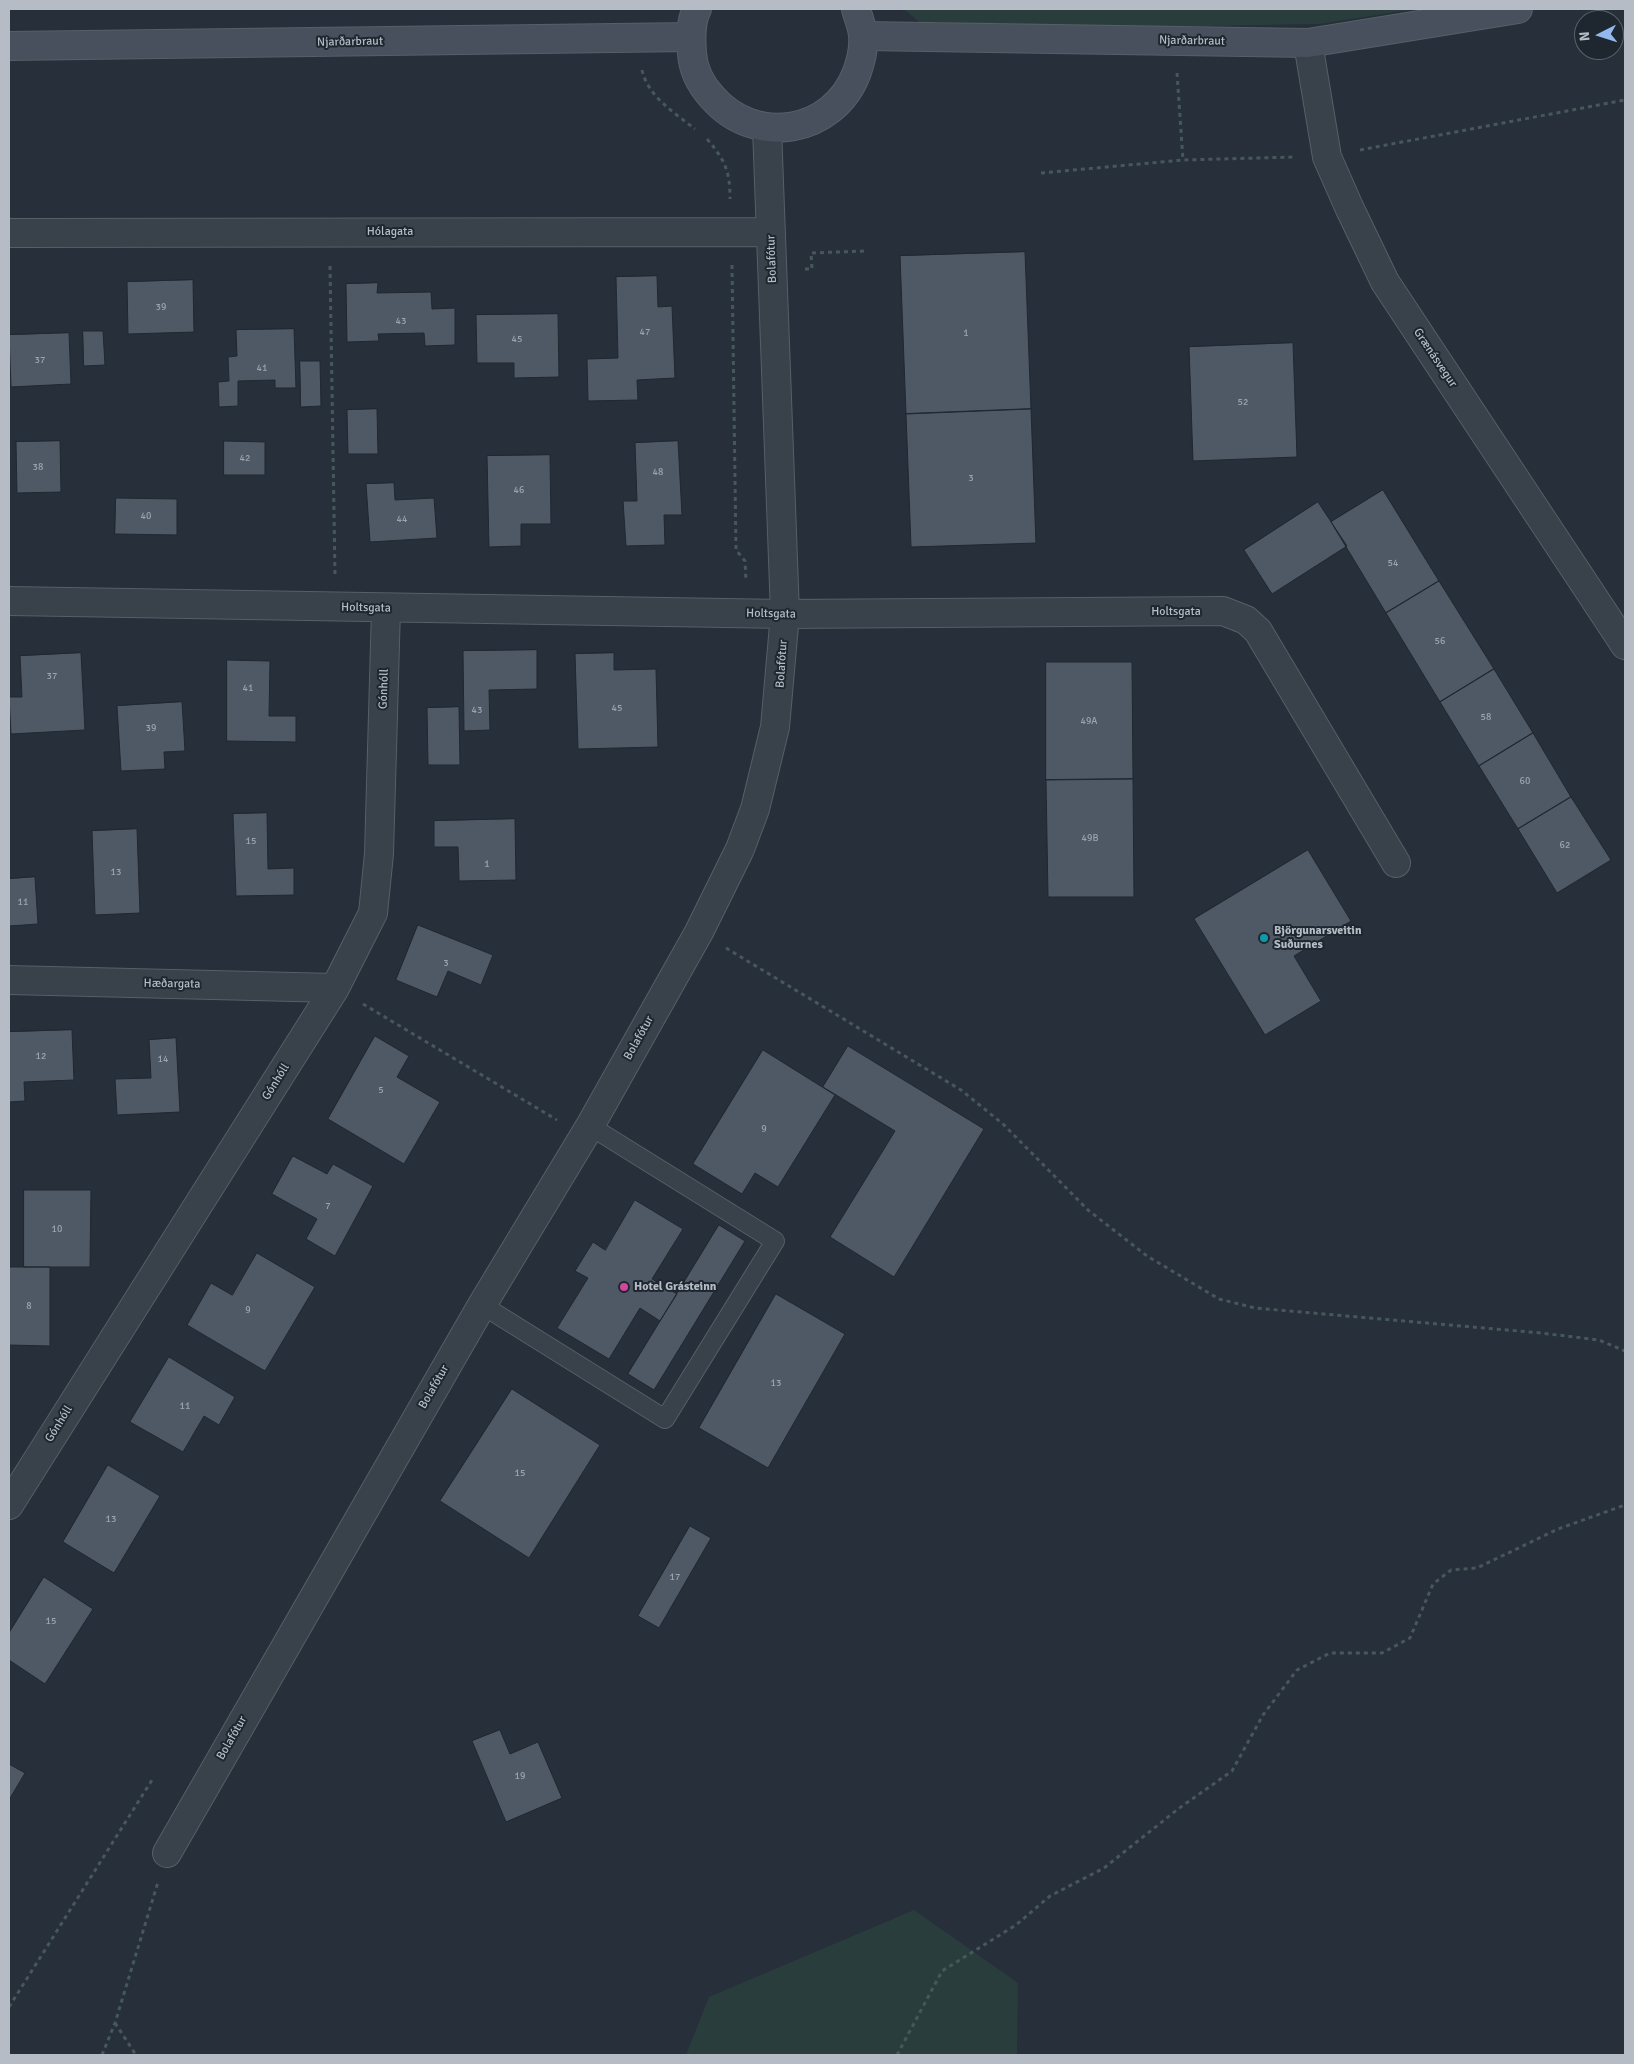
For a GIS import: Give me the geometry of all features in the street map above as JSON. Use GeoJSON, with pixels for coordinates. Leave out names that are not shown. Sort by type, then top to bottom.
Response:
{"type":"FeatureCollection","features":[{"type":"Feature","properties":{"kind":"main road"},"geometry":{"type":"LineString","coordinates":[[697,9],[690,37],[693,63],[703,87],[720,107],[742,121],[767,128],[792,127],[816,119],[836,104],[852,84],[861,60],[863,36],[856,9]]}},
{"type":"Feature","properties":{"kind":"main road","name":"Njarðarbraut"},"geometry":{"type":"LineString","coordinates":[[863,36],[1308,43],[1518,9]]}},
{"type":"Feature","properties":{"kind":"main road","name":"Njarðarbraut"},"geometry":{"type":"LineString","coordinates":[[9,46],[690,37]]}},
{"type":"Feature","properties":{"kind":"street","name":"Grænásvegur"},"geometry":{"type":"LineString","coordinates":[[1308,43],[1327,156],[1349,208],[1385,282],[1625,645]]}},
{"type":"Feature","properties":{"kind":"street","name":"Bolafótur"},"geometry":{"type":"LineString","coordinates":[[167,1852],[482,1305],[590,1126],[699,932],[740,849],[755,809],[767,767],[775,727],[785,614],[767,128]]}},
{"type":"Feature","properties":{"kind":"street","name":"Hólagata"},"geometry":{"type":"LineString","coordinates":[[9,232],[771,232]]}},
{"type":"Feature","properties":{"kind":"street","name":"Holtsgata"},"geometry":{"type":"LineString","coordinates":[[9,601],[748,614],[1223,611],[1246,620],[1258,632],[1396,863]]}},
{"type":"Feature","properties":{"kind":"street","name":"Gónhóll"},"geometry":{"type":"LineString","coordinates":[[9,1505],[335,988],[373,913],[379,854],[386,609]]}},
{"type":"Feature","properties":{"kind":"street","name":"Hæðargata"},"geometry":{"type":"LineString","coordinates":[[9,980],[335,988]]}},
{"type":"Feature","properties":{"kind":"lane"},"geometry":{"type":"LineString","coordinates":[[482,1305],[665,1419],[775,1241],[590,1126]]}},
{"type":"Feature","properties":{"kind":"path"},"geometry":{"type":"LineString","coordinates":[[640,38],[642,72],[646,85],[660,100],[700,133]]}},
{"type":"Feature","properties":{"kind":"path"},"geometry":{"type":"LineString","coordinates":[[1175,41],[1183,160]]}},
{"type":"Feature","properties":{"kind":"path"},"geometry":{"type":"LineString","coordinates":[[706,138],[728,169],[730,184],[736,550],[745,561],[748,614]]}},
{"type":"Feature","properties":{"kind":"path"},"geometry":{"type":"LineString","coordinates":[[330,232],[335,608]]}},
{"type":"Feature","properties":{"kind":"path"},"geometry":{"type":"LineString","coordinates":[[699,932],[961,1090],[1002,1124],[1096,1216],[1147,1256],[1219,1299],[1256,1308],[1541,1333],[1599,1340],[1625,1351]]}},
{"type":"Feature","properties":{"kind":"path"},"geometry":{"type":"LineString","coordinates":[[335,988],[558,1120]]}},
{"type":"Feature","properties":{"kind":"path"},"geometry":{"type":"LineString","coordinates":[[897,2055],[942,1971],[1016,1925],[1050,1896],[1104,1868],[1178,1809],[1232,1771],[1263,1715],[1297,1670],[1330,1653],[1382,1653],[1410,1638],[1433,1584],[1451,1570],[1477,1568],[1558,1529],[1625,1505]]}},
{"type":"Feature","properties":{"kind":"path"},"geometry":{"type":"LineString","coordinates":[[9,2007],[152,1780]]}},
{"type":"Feature","properties":{"kind":"path"},"geometry":{"type":"LineString","coordinates":[[102,2055],[115,2023],[167,1852]]}},
{"type":"Feature","properties":{"kind":"path"},"geometry":{"type":"LineString","coordinates":[[115,2023],[136,2055]]}},
{"type":"Feature","properties":{"kind":"shaded area"},"geometry":{"type":"Polygon","coordinates":[[[904,9],[1416,9],[1319,24],[1148,27],[919,22],[904,9]]]}},
{"type":"Feature","properties":{"kind":"shaded area"},"geometry":{"type":"Polygon","coordinates":[[[914,1910],[1018,1983],[1017,2055],[686,2055],[709,1997],[914,1910]]]}},
{"type":"Feature","properties":{"kind":"building"},"geometry":{"type":"Polygon","coordinates":[[[1025,252],[1031,409],[906,414],[900,256],[1025,252]]]}},
{"type":"Feature","properties":{"kind":"building"},"geometry":{"type":"Polygon","coordinates":[[[657,276],[658,307],[672,306],[675,378],[637,380],[638,400],[588,401],[587,359],[618,358],[616,277],[657,276]]]}},
{"type":"Feature","properties":{"kind":"building"},"geometry":{"type":"Polygon","coordinates":[[[193,280],[194,332],[128,334],[127,282],[193,280]]]}},
{"type":"Feature","properties":{"kind":"building"},"geometry":{"type":"Polygon","coordinates":[[[378,283],[377,293],[431,292],[432,309],[455,308],[455,345],[425,346],[424,333],[378,334],[379,341],[347,342],[346,284],[378,283]]]}},
{"type":"Feature","properties":{"kind":"building"},"geometry":{"type":"Polygon","coordinates":[[[558,314],[559,377],[514,378],[514,363],[477,363],[476,315],[558,314]]]}},
{"type":"Feature","properties":{"kind":"building"},"geometry":{"type":"Polygon","coordinates":[[[294,329],[296,388],[275,388],[275,380],[238,381],[238,406],[219,407],[218,382],[229,381],[228,357],[237,356],[236,330],[294,329]]]}},
{"type":"Feature","properties":{"kind":"building"},"geometry":{"type":"Polygon","coordinates":[[[83,331],[103,331],[105,365],[84,366],[83,331]]]}},
{"type":"Feature","properties":{"kind":"building"},"geometry":{"type":"Polygon","coordinates":[[[69,333],[71,384],[11,387],[9,335],[69,333]]]}},
{"type":"Feature","properties":{"kind":"building"},"geometry":{"type":"Polygon","coordinates":[[[1293,343],[1297,457],[1193,461],[1189,347],[1293,343]]]}},
{"type":"Feature","properties":{"kind":"building"},"geometry":{"type":"Polygon","coordinates":[[[300,361],[320,361],[321,406],[301,407],[300,361]]]}},
{"type":"Feature","properties":{"kind":"building"},"geometry":{"type":"Polygon","coordinates":[[[377,409],[378,454],[348,454],[347,410],[377,409]]]}},
{"type":"Feature","properties":{"kind":"building"},"geometry":{"type":"Polygon","coordinates":[[[1031,409],[1036,543],[911,547],[906,414],[1031,409]]]}},
{"type":"Feature","properties":{"kind":"building"},"geometry":{"type":"Polygon","coordinates":[[[60,441],[61,492],[17,493],[16,442],[60,441]]]}},
{"type":"Feature","properties":{"kind":"building"},"geometry":{"type":"Polygon","coordinates":[[[224,441],[265,442],[265,475],[224,475],[224,441]]]}},
{"type":"Feature","properties":{"kind":"building"},"geometry":{"type":"Polygon","coordinates":[[[678,441],[682,515],[664,515],[665,545],[626,546],[623,501],[637,501],[635,443],[678,441]]]}},
{"type":"Feature","properties":{"kind":"building"},"geometry":{"type":"Polygon","coordinates":[[[550,455],[551,524],[521,524],[521,546],[489,547],[487,456],[550,455]]]}},
{"type":"Feature","properties":{"kind":"building"},"geometry":{"type":"Polygon","coordinates":[[[394,483],[395,500],[434,498],[437,538],[370,542],[366,484],[394,483]]]}},
{"type":"Feature","properties":{"kind":"building"},"geometry":{"type":"Polygon","coordinates":[[[1383,490],[1439,581],[1386,613],[1331,522],[1383,490]]]}},
{"type":"Feature","properties":{"kind":"building"},"geometry":{"type":"Polygon","coordinates":[[[116,498],[177,499],[177,535],[115,534],[116,498]]]}},
{"type":"Feature","properties":{"kind":"building"},"geometry":{"type":"Polygon","coordinates":[[[1318,502],[1347,546],[1272,594],[1244,550],[1318,502]]]}},
{"type":"Feature","properties":{"kind":"building"},"geometry":{"type":"Polygon","coordinates":[[[1439,581],[1494,669],[1440,702],[1386,613],[1439,581]]]}},
{"type":"Feature","properties":{"kind":"building"},"geometry":{"type":"Polygon","coordinates":[[[537,650],[537,689],[489,690],[490,730],[464,731],[463,651],[537,650]]]}},
{"type":"Feature","properties":{"kind":"building"},"geometry":{"type":"Polygon","coordinates":[[[81,653],[85,730],[11,734],[9,697],[22,697],[20,656],[81,653]]]}},
{"type":"Feature","properties":{"kind":"building"},"geometry":{"type":"Polygon","coordinates":[[[614,653],[614,670],[656,669],[658,747],[578,749],[575,654],[614,653]]]}},
{"type":"Feature","properties":{"kind":"building"},"geometry":{"type":"Polygon","coordinates":[[[227,660],[270,661],[269,716],[296,716],[296,742],[227,741],[227,660]]]}},
{"type":"Feature","properties":{"kind":"building"},"geometry":{"type":"Polygon","coordinates":[[[1046,662],[1132,662],[1133,779],[1046,780],[1046,662]]]}},
{"type":"Feature","properties":{"kind":"building"},"geometry":{"type":"Polygon","coordinates":[[[1494,669],[1533,733],[1479,766],[1440,702],[1494,669]]]}},
{"type":"Feature","properties":{"kind":"building"},"geometry":{"type":"Polygon","coordinates":[[[182,702],[185,751],[164,752],[165,769],[121,771],[117,706],[182,702]]]}},
{"type":"Feature","properties":{"kind":"building"},"geometry":{"type":"Polygon","coordinates":[[[459,707],[460,765],[428,765],[427,708],[459,707]]]}},
{"type":"Feature","properties":{"kind":"building"},"geometry":{"type":"Polygon","coordinates":[[[1533,733],[1571,797],[1518,829],[1479,766],[1533,733]]]}},
{"type":"Feature","properties":{"kind":"building"},"geometry":{"type":"Polygon","coordinates":[[[1133,779],[1134,897],[1048,897],[1046,780],[1133,779]]]}},
{"type":"Feature","properties":{"kind":"building"},"geometry":{"type":"Polygon","coordinates":[[[1571,797],[1611,860],[1557,893],[1518,829],[1571,797]]]}},
{"type":"Feature","properties":{"kind":"building"},"geometry":{"type":"Polygon","coordinates":[[[267,813],[268,869],[294,868],[294,895],[236,896],[233,814],[267,813]]]}},
{"type":"Feature","properties":{"kind":"building"},"geometry":{"type":"Polygon","coordinates":[[[515,819],[516,880],[459,881],[458,847],[434,847],[434,821],[515,819]]]}},
{"type":"Feature","properties":{"kind":"building"},"geometry":{"type":"Polygon","coordinates":[[[137,829],[140,913],[95,915],[92,831],[137,829]]]}},
{"type":"Feature","properties":{"kind":"building","name":"Björgunarsveitin Suðurnes"},"geometry":{"type":"Polygon","coordinates":[[[1308,850],[1351,921],[1294,956],[1321,1001],[1265,1035],[1194,919],[1308,850]]]}},
{"type":"Feature","properties":{"kind":"building"},"geometry":{"type":"Polygon","coordinates":[[[35,877],[38,924],[9,926],[9,879],[35,877]]]}},
{"type":"Feature","properties":{"kind":"building"},"geometry":{"type":"Polygon","coordinates":[[[418,925],[493,955],[481,985],[448,971],[437,997],[396,980],[418,925]]]}},
{"type":"Feature","properties":{"kind":"building"},"geometry":{"type":"Polygon","coordinates":[[[72,1030],[74,1080],[24,1082],[25,1101],[9,1102],[9,1032],[72,1030]]]}},
{"type":"Feature","properties":{"kind":"building"},"geometry":{"type":"Polygon","coordinates":[[[375,1036],[409,1056],[397,1077],[440,1102],[404,1164],[328,1119],[375,1036]]]}},
{"type":"Feature","properties":{"kind":"building"},"geometry":{"type":"Polygon","coordinates":[[[176,1038],[180,1112],[117,1115],[115,1079],[151,1078],[149,1040],[176,1038]]]}},
{"type":"Feature","properties":{"kind":"building"},"geometry":{"type":"Polygon","coordinates":[[[848,1046],[984,1129],[894,1277],[830,1237],[895,1131],[823,1087],[848,1046]]]}},
{"type":"Feature","properties":{"kind":"building"},"geometry":{"type":"Polygon","coordinates":[[[763,1050],[835,1095],[778,1187],[755,1173],[742,1194],[693,1164],[763,1050]]]}},
{"type":"Feature","properties":{"kind":"building"},"geometry":{"type":"Polygon","coordinates":[[[293,1156],[327,1174],[333,1164],[373,1186],[335,1256],[306,1239],[317,1219],[272,1194],[293,1156]]]}},
{"type":"Feature","properties":{"kind":"building"},"geometry":{"type":"Polygon","coordinates":[[[24,1190],[91,1190],[90,1267],[24,1267],[24,1190]]]}},
{"type":"Feature","properties":{"kind":"building","name":"Hotel Grásteinn"},"geometry":{"type":"Polygon","coordinates":[[[635,1200],[683,1229],[652,1279],[677,1294],[660,1321],[640,1308],[609,1359],[557,1328],[588,1278],[575,1271],[593,1242],[605,1250],[635,1200]]]}},
{"type":"Feature","properties":{"kind":"building"},"geometry":{"type":"Polygon","coordinates":[[[719,1225],[745,1241],[654,1390],[628,1374],[719,1225]]]}},
{"type":"Feature","properties":{"kind":"building"},"geometry":{"type":"Polygon","coordinates":[[[257,1253],[315,1287],[265,1371],[187,1325],[211,1283],[232,1295],[257,1253]]]}},
{"type":"Feature","properties":{"kind":"building"},"geometry":{"type":"Polygon","coordinates":[[[9,1267],[50,1267],[50,1346],[9,1345],[9,1267]]]}},
{"type":"Feature","properties":{"kind":"building"},"geometry":{"type":"Polygon","coordinates":[[[776,1294],[845,1334],[768,1468],[699,1428],[776,1294]]]}},
{"type":"Feature","properties":{"kind":"building"},"geometry":{"type":"Polygon","coordinates":[[[169,1357],[235,1397],[219,1425],[204,1416],[183,1452],[130,1422],[169,1357]]]}},
{"type":"Feature","properties":{"kind":"building"},"geometry":{"type":"Polygon","coordinates":[[[512,1389],[600,1445],[529,1558],[440,1501],[512,1389]]]}},
{"type":"Feature","properties":{"kind":"building"},"geometry":{"type":"Polygon","coordinates":[[[108,1465],[160,1496],[114,1573],[63,1542],[108,1465]]]}},
{"type":"Feature","properties":{"kind":"building"},"geometry":{"type":"Polygon","coordinates":[[[690,1526],[711,1538],[659,1628],[638,1616],[690,1526]]]}},
{"type":"Feature","properties":{"kind":"building"},"geometry":{"type":"Polygon","coordinates":[[[44,1577],[93,1609],[45,1684],[9,1660],[9,1633],[44,1577]]]}},
{"type":"Feature","properties":{"kind":"building"},"geometry":{"type":"Polygon","coordinates":[[[500,1730],[510,1754],[538,1742],[562,1798],[506,1822],[472,1741],[500,1730]]]}},
{"type":"Feature","properties":{"kind":"building"},"geometry":{"type":"Polygon","coordinates":[[[9,1764],[25,1773],[9,1800],[9,1764]]]}},
{"type":"Feature","properties":{"kind":"place","name":"Björgunarsveitin Suðurnes"},"geometry":{"type":"Point","coordinates":[1264,938]}},
{"type":"Feature","properties":{"kind":"place","name":"Hotel Grásteinn"},"geometry":{"type":"Point","coordinates":[624,1287]}}]}
